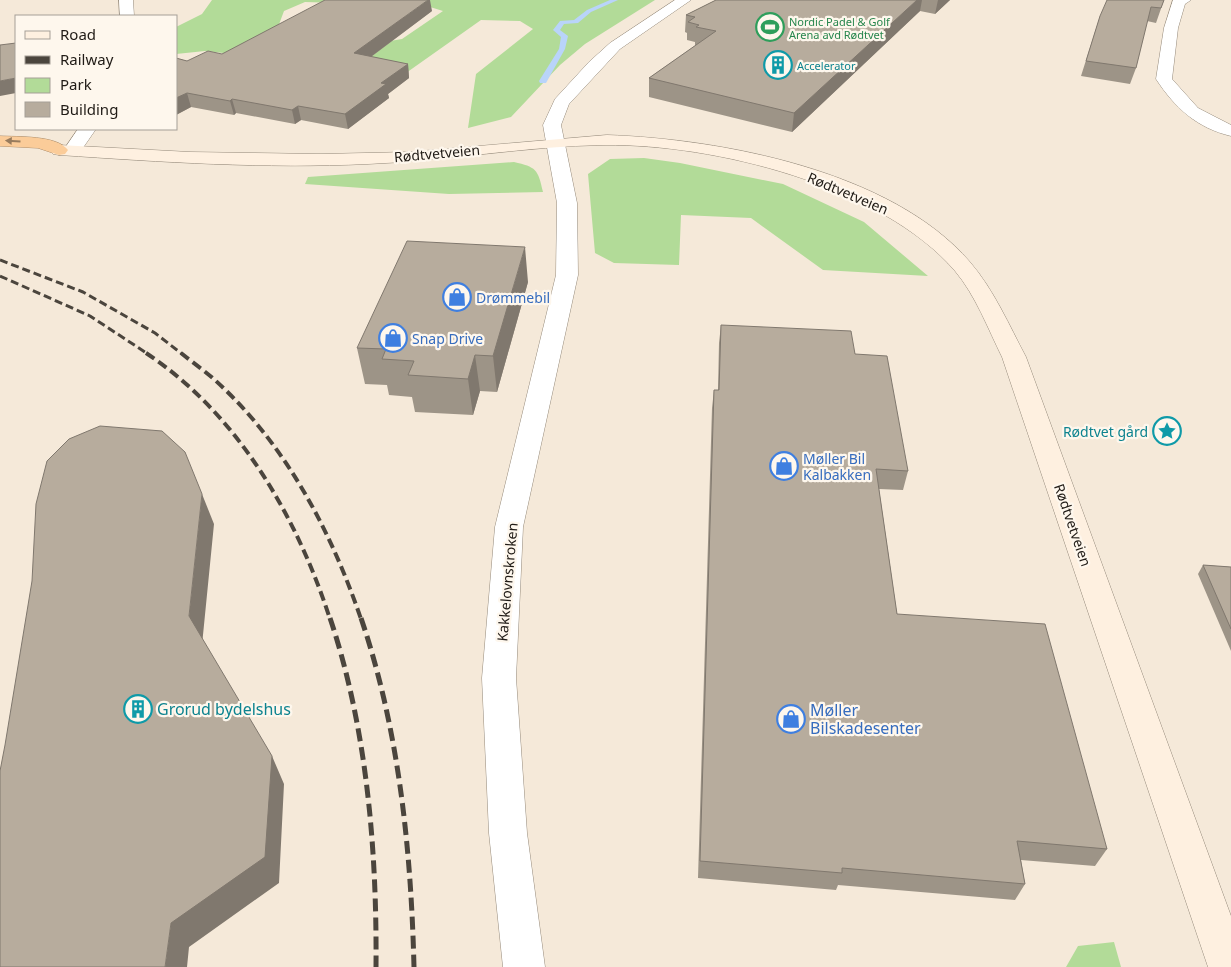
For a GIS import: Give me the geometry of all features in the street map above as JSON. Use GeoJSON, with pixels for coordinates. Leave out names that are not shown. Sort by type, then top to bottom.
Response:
{"type":"FeatureCollection","features":[{"type":"Feature","properties":{"kind":"highway"},"geometry":{"type":"LineString","coordinates":[[0,141],[40,143],[66,150]]}},
{"type":"Feature","properties":{"kind":"highway"},"geometry":{"type":"LineString","coordinates":[[0,159],[66,150]]}},
{"type":"Feature","properties":{"kind":"street"},"geometry":{"type":"LineString","coordinates":[[126,0],[127,15]]}},
{"type":"Feature","properties":{"kind":"street","name":"Kakkelovnskroken"},"geometry":{"type":"LineString","coordinates":[[524,967],[508,833],[499,678],[509,527],[567,275],[567,203],[552,125],[561,103],[594,65],[615,46],[684,0]]}},
{"type":"Feature","properties":{"kind":"street"},"geometry":{"type":"LineString","coordinates":[[1184,0],[1179,2],[1171,28],[1164,79],[1179,102],[1209,123],[1231,131]]}},
{"type":"Feature","properties":{"kind":"street"},"geometry":{"type":"LineString","coordinates":[[66,150],[86,130]]}},
{"type":"Feature","properties":{"kind":"street","name":"Rødtvetveien"},"geometry":{"type":"LineString","coordinates":[[66,150],[264,161],[409,157],[554,143],[608,140],[662,143],[705,149],[758,160],[815,177],[879,204],[939,244],[961,265],[978,288],[1014,357],[1229,967]]}},
{"type":"Feature","properties":{"kind":"green space"},"geometry":{"type":"Polygon","coordinates":[[[212,0],[373,0],[338,3],[305,2],[284,11],[278,27],[372,44],[402,39],[443,11],[414,2],[395,0],[655,0],[585,44],[560,65],[511,117],[468,128],[476,74],[533,29],[520,21],[481,20],[406,73],[205,51],[178,54],[178,26],[202,14],[212,0]]]}},
{"type":"Feature","properties":{"kind":"green space"},"geometry":{"type":"Polygon","coordinates":[[[644,158],[680,163],[783,184],[864,222],[928,276],[823,270],[751,218],[681,215],[679,265],[614,263],[595,253],[588,174],[610,159],[644,158]]]}},
{"type":"Feature","properties":{"kind":"green space"},"geometry":{"type":"Polygon","coordinates":[[[514,162],[535,170],[543,192],[449,194],[305,184],[308,177],[514,162]]]}},
{"type":"Feature","properties":{"kind":"green space"},"geometry":{"type":"Polygon","coordinates":[[[1114,942],[1121,967],[1066,967],[1078,946],[1114,942]]]}},
{"type":"Feature","properties":{"kind":"building"},"geometry":{"type":"Polygon","coordinates":[[[325,0],[428,0],[354,53],[408,64],[381,83],[386,84],[345,114],[298,106],[292,110],[187,93],[178,97],[178,59],[187,61],[208,51],[222,54],[325,0]]]}},
{"type":"Feature","properties":{"kind":"building","name":"Accelerator"},"geometry":{"type":"Polygon","coordinates":[[[716,0],[917,0],[794,113],[649,78],[716,31],[696,27],[699,25],[688,22],[695,17],[686,15],[716,0]]]}},
{"type":"Feature","properties":{"kind":"building"},"geometry":{"type":"Polygon","coordinates":[[[1107,0],[1164,0],[1161,8],[1151,7],[1136,68],[1086,61],[1107,0]]]}},
{"type":"Feature","properties":{"kind":"building"},"geometry":{"type":"Polygon","coordinates":[[[15,43],[15,78],[0,81],[0,45],[15,43]]]}},
{"type":"Feature","properties":{"kind":"building"},"geometry":{"type":"Polygon","coordinates":[[[407,241],[525,247],[493,356],[475,355],[468,379],[408,375],[414,361],[382,359],[386,349],[357,348],[407,241]]]}},
{"type":"Feature","properties":{"kind":"building"},"geometry":{"type":"Polygon","coordinates":[[[721,325],[851,331],[855,354],[887,356],[908,471],[876,469],[897,614],[1045,624],[1107,849],[1017,841],[1025,884],[842,868],[842,873],[700,861],[714,390],[719,390],[721,325]]]}},
{"type":"Feature","properties":{"kind":"building","name":"Grorud bydelshus"},"geometry":{"type":"Polygon","coordinates":[[[100,426],[162,431],[185,452],[202,494],[189,616],[272,756],[265,857],[171,923],[165,967],[0,967],[0,771],[32,581],[36,504],[47,461],[69,439],[100,426]]]}},
{"type":"Feature","properties":{"kind":"building"},"geometry":{"type":"Polygon","coordinates":[[[1203,565],[1231,567],[1231,629],[1203,565]]]}},
{"type":"Feature","properties":{"kind":"waterway"},"geometry":{"type":"LineString","coordinates":[[543,81],[562,49],[565,36],[556,30],[562,22],[576,22],[589,11],[615,0]]}},
{"type":"Feature","properties":{"kind":"railway"},"geometry":{"type":"LineString","coordinates":[[0,260],[83,292],[155,333],[182,354]]}},
{"type":"Feature","properties":{"kind":"railway"},"geometry":{"type":"LineString","coordinates":[[0,276],[90,316],[148,354]]}},
{"type":"Feature","properties":{"kind":"railway"},"geometry":{"type":"LineString","coordinates":[[146,353],[179,378],[209,406],[236,437],[260,471],[282,506],[300,543],[330,619]]}},
{"type":"Feature","properties":{"kind":"railway"},"geometry":{"type":"LineString","coordinates":[[181,353],[216,381],[241,406],[285,461],[304,491],[336,554],[361,619]]}},
{"type":"Feature","properties":{"kind":"railway"},"geometry":{"type":"LineString","coordinates":[[330,618],[343,660],[353,703],[367,790],[372,835],[376,967]]}},
{"type":"Feature","properties":{"kind":"railway"},"geometry":{"type":"LineString","coordinates":[[361,618],[385,703],[401,790],[410,878],[414,967]]}},
{"type":"Feature","properties":{"kind":"place","name":"Nordic Padel & Golf Arena avd Rødtvet"},"geometry":{"type":"Point","coordinates":[770,27]}},
{"type":"Feature","properties":{"kind":"place","name":"Accelerator"},"geometry":{"type":"Point","coordinates":[778,65]}},
{"type":"Feature","properties":{"kind":"place","name":"Drømmebil"},"geometry":{"type":"Point","coordinates":[457,297]}},
{"type":"Feature","properties":{"kind":"place","name":"Snap Drive"},"geometry":{"type":"Point","coordinates":[393,338]}},
{"type":"Feature","properties":{"kind":"place","name":"Rødtvet gård"},"geometry":{"type":"Point","coordinates":[1167,431]}},
{"type":"Feature","properties":{"kind":"place","name":"Møller Bil Kalbakken"},"geometry":{"type":"Point","coordinates":[784,466]}},
{"type":"Feature","properties":{"kind":"place","name":"Grorud bydelshus"},"geometry":{"type":"Point","coordinates":[138,709]}},
{"type":"Feature","properties":{"kind":"place","name":"Møller Bilskadesenter"},"geometry":{"type":"Point","coordinates":[791,719]}}]}
